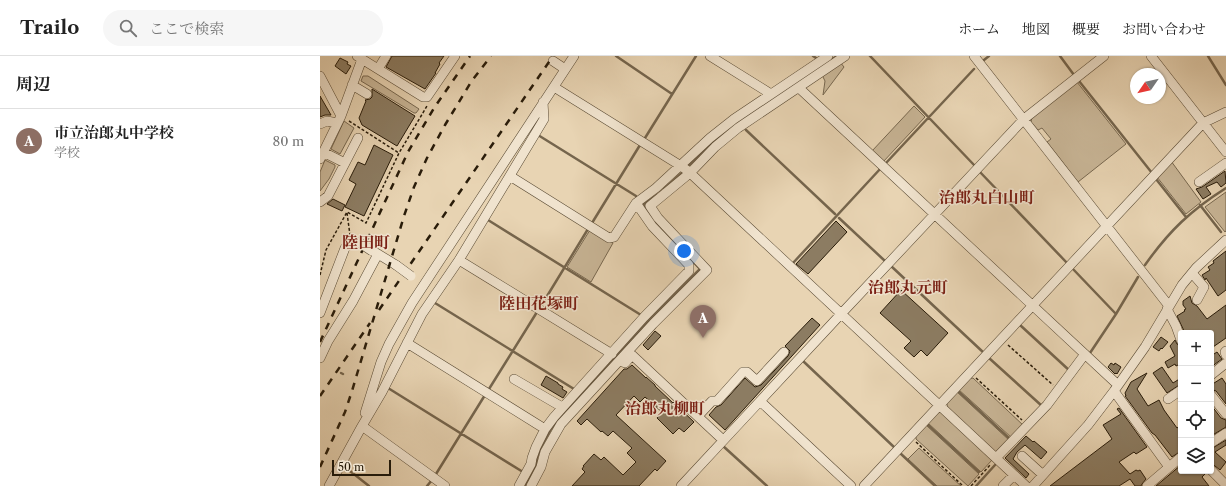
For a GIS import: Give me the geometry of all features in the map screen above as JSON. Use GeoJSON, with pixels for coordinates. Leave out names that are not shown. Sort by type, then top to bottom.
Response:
{"type":"FeatureCollection","features":[{"type":"Feature","properties":{"kind":"street"},"geometry":{"type":"LineString","coordinates":[[378,69],[386,56]]}},
{"type":"Feature","properties":{"kind":"street"},"geometry":{"type":"LineString","coordinates":[[345,163],[322,155],[339,119],[352,85],[359,58],[423,97],[428,96],[455,56]]}},
{"type":"Feature","properties":{"kind":"street"},"geometry":{"type":"LineString","coordinates":[[362,426],[376,376],[389,344],[424,284],[574,56]]}},
{"type":"Feature","properties":{"kind":"street"},"geometry":{"type":"LineString","coordinates":[[710,56],[771,94]]}},
{"type":"Feature","properties":{"kind":"street"},"geometry":{"type":"LineString","coordinates":[[531,486],[541,467],[545,452],[561,424],[653,324],[707,270],[658,218],[650,206],[716,133],[734,119],[828,56]]}},
{"type":"Feature","properties":{"kind":"street"},"geometry":{"type":"LineString","coordinates":[[510,176],[609,238],[614,237],[636,203],[715,147],[738,128],[845,56]]}},
{"type":"Feature","properties":{"kind":"street"},"geometry":{"type":"LineString","coordinates":[[974,56],[1107,226],[1168,307],[1178,332]]}},
{"type":"Feature","properties":{"kind":"street"},"geometry":{"type":"LineString","coordinates":[[681,486],[1024,119],[1104,56]]}},
{"type":"Feature","properties":{"kind":"street"},"geometry":{"type":"LineString","coordinates":[[1151,56],[1226,152]]}},
{"type":"Feature","properties":{"kind":"street"},"geometry":{"type":"LineString","coordinates":[[553,60],[565,69]]}},
{"type":"Feature","properties":{"kind":"street"},"geometry":{"type":"LineString","coordinates":[[320,76],[339,119]]}},
{"type":"Feature","properties":{"kind":"street"},"geometry":{"type":"LineString","coordinates":[[352,85],[367,94]]}},
{"type":"Feature","properties":{"kind":"street"},"geometry":{"type":"LineString","coordinates":[[554,87],[685,169],[1026,486]]}},
{"type":"Feature","properties":{"kind":"street"},"geometry":{"type":"LineString","coordinates":[[799,88],[1085,354],[1116,388],[1169,467]]}},
{"type":"Feature","properties":{"kind":"street"},"geometry":{"type":"LineString","coordinates":[[329,486],[382,392],[422,314],[459,260],[544,119],[543,102]]}},
{"type":"Feature","properties":{"kind":"street"},"geometry":{"type":"LineString","coordinates":[[864,486],[1203,123],[1226,112]]}},
{"type":"Feature","properties":{"kind":"street"},"geometry":{"type":"LineString","coordinates":[[320,124],[327,120],[339,119]]}},
{"type":"Feature","properties":{"kind":"street"},"geometry":{"type":"LineString","coordinates":[[320,202],[328,196],[358,138]]}},
{"type":"Feature","properties":{"kind":"street"},"geometry":{"type":"LineString","coordinates":[[1199,182],[1226,163]]}},
{"type":"Feature","properties":{"kind":"street"},"geometry":{"type":"LineString","coordinates":[[519,486],[531,464],[536,447],[545,429],[562,407],[688,271],[689,265],[652,226],[636,203]]}},
{"type":"Feature","properties":{"kind":"street"},"geometry":{"type":"LineString","coordinates":[[1033,486],[1088,425],[1116,388],[1145,346],[1168,307],[1192,273],[1226,240]]}},
{"type":"Feature","properties":{"kind":"street"},"geometry":{"type":"LineString","coordinates":[[320,313],[345,248],[352,242],[360,243],[424,284]]}},
{"type":"Feature","properties":{"kind":"street"},"geometry":{"type":"LineString","coordinates":[[320,358],[328,341],[360,290],[375,252]]}},
{"type":"Feature","properties":{"kind":"street"},"geometry":{"type":"LineString","coordinates":[[459,260],[612,354]]}},
{"type":"Feature","properties":{"kind":"street"},"geometry":{"type":"LineString","coordinates":[[1192,273],[1204,286],[1197,300]]}},
{"type":"Feature","properties":{"kind":"street"},"geometry":{"type":"LineString","coordinates":[[407,343],[545,429]]}},
{"type":"Feature","properties":{"kind":"street"},"geometry":{"type":"LineString","coordinates":[[1226,351],[1226,355]]}},
{"type":"Feature","properties":{"kind":"street"},"geometry":{"type":"LineString","coordinates":[[698,416],[712,401],[716,401],[742,372],[747,372],[757,381],[784,352]]}},
{"type":"Feature","properties":{"kind":"street"},"geometry":{"type":"LineString","coordinates":[[996,458],[1058,391],[1085,354]]}},
{"type":"Feature","properties":{"kind":"street"},"geometry":{"type":"LineString","coordinates":[[586,405],[632,355],[723,440]]}},
{"type":"Feature","properties":{"kind":"street"},"geometry":{"type":"LineString","coordinates":[[1214,372],[1226,363]]}},
{"type":"Feature","properties":{"kind":"street"},"geometry":{"type":"LineString","coordinates":[[514,379],[562,407]]}},
{"type":"Feature","properties":{"kind":"street"},"geometry":{"type":"LineString","coordinates":[[1168,399],[1178,392]]}},
{"type":"Feature","properties":{"kind":"street"},"geometry":{"type":"LineString","coordinates":[[1214,399],[1226,414]]}},
{"type":"Feature","properties":{"kind":"street"},"geometry":{"type":"LineString","coordinates":[[760,401],[851,486]]}},
{"type":"Feature","properties":{"kind":"street"},"geometry":{"type":"LineString","coordinates":[[362,426],[445,486]]}},
{"type":"Feature","properties":{"kind":"street"},"geometry":{"type":"LineString","coordinates":[[1214,442],[1226,433]]}},
{"type":"Feature","properties":{"kind":"street"},"geometry":{"type":"LineString","coordinates":[[1022,456],[1043,475]]}},
{"type":"Feature","properties":{"kind":"street"},"geometry":{"type":"LineString","coordinates":[[1146,486],[1178,460]]}},
{"type":"Feature","properties":{"kind":"street"},"geometry":{"type":"LineString","coordinates":[[1214,473],[1226,485]]}},
{"type":"Feature","properties":{"kind":"street"},"geometry":{"type":"LineString","coordinates":[[1003,486],[1014,475]]}},
{"type":"Feature","properties":{"kind":"path"},"geometry":{"type":"LineString","coordinates":[[347,212],[366,223],[399,153],[427,106],[428,96]]}},
{"type":"Feature","properties":{"kind":"path"},"geometry":{"type":"LineString","coordinates":[[339,119],[399,153]]}},
{"type":"Feature","properties":{"kind":"path"},"geometry":{"type":"LineString","coordinates":[[347,212],[350,234]]}},
{"type":"Feature","properties":{"kind":"path"},"geometry":{"type":"LineString","coordinates":[[320,276],[326,250],[347,212]]}},
{"type":"Feature","properties":{"kind":"path"},"geometry":{"type":"LineString","coordinates":[[1002,338],[1058,391]]}},
{"type":"Feature","properties":{"kind":"path"},"geometry":{"type":"LineString","coordinates":[[970,372],[1027,426]]}},
{"type":"Feature","properties":{"kind":"path"},"geometry":{"type":"LineString","coordinates":[[910,437],[963,486]]}},
{"type":"Feature","properties":{"kind":"path"},"geometry":{"type":"LineString","coordinates":[[971,486],[996,458]]}},
{"type":"Feature","properties":{"kind":"shaded area"},"geometry":{"type":"Polygon","coordinates":[[[840,62],[844,67],[823,95],[825,81],[822,75],[840,62]]]}},
{"type":"Feature","properties":{"kind":"shaded area"},"geometry":{"type":"Polygon","coordinates":[[[363,76],[368,76],[419,109],[416,113],[414,113],[361,81],[363,76]]]}},
{"type":"Feature","properties":{"kind":"shaded area"},"geometry":{"type":"Polygon","coordinates":[[[1077,82],[1126,144],[1078,182],[1047,142],[1051,139],[1042,128],[1038,130],[1031,122],[1032,117],[1077,82]]]}},
{"type":"Feature","properties":{"kind":"shaded area"},"geometry":{"type":"Polygon","coordinates":[[[914,106],[925,117],[883,162],[872,151],[914,106]]]}},
{"type":"Feature","properties":{"kind":"shaded area"},"geometry":{"type":"Polygon","coordinates":[[[344,121],[354,128],[340,154],[331,149],[344,121]]]}},
{"type":"Feature","properties":{"kind":"shaded area"},"geometry":{"type":"Polygon","coordinates":[[[325,160],[335,165],[335,167],[329,179],[320,191],[320,172],[325,160]]]}},
{"type":"Feature","properties":{"kind":"shaded area"},"geometry":{"type":"Polygon","coordinates":[[[1171,161],[1201,202],[1186,214],[1157,177],[1171,161]]]}},
{"type":"Feature","properties":{"kind":"shaded area"},"geometry":{"type":"Polygon","coordinates":[[[1226,192],[1226,231],[1225,232],[1205,207],[1226,192]]]}},
{"type":"Feature","properties":{"kind":"shaded area"},"geometry":{"type":"Polygon","coordinates":[[[590,230],[613,243],[591,282],[567,267],[590,230]]]}},
{"type":"Feature","properties":{"kind":"shaded area"},"geometry":{"type":"Polygon","coordinates":[[[973,378],[1024,426],[1012,438],[958,389],[967,379],[973,378]]]}},
{"type":"Feature","properties":{"kind":"shaded area"},"geometry":{"type":"Polygon","coordinates":[[[956,391],[1010,441],[997,454],[948,408],[946,401],[956,391]]]}},
{"type":"Feature","properties":{"kind":"shaded area"},"geometry":{"type":"Polygon","coordinates":[[[942,412],[992,460],[981,472],[928,423],[937,413],[942,412]]]}},
{"type":"Feature","properties":{"kind":"shaded area"},"geometry":{"type":"Polygon","coordinates":[[[926,425],[979,474],[968,486],[916,439],[916,435],[926,425]]]}},
{"type":"Feature","properties":{"kind":"shaded area"},"geometry":{"type":"Polygon","coordinates":[[[919,448],[961,486],[937,486],[908,459],[919,448]]]}},
{"type":"Feature","properties":{"kind":"building"},"geometry":{"type":"Polygon","coordinates":[[[392,56],[444,56],[439,63],[440,64],[436,73],[425,89],[386,67],[392,56]]]}},
{"type":"Feature","properties":{"kind":"building"},"geometry":{"type":"Polygon","coordinates":[[[340,58],[348,62],[347,64],[351,66],[346,74],[335,66],[340,58]]]}},
{"type":"Feature","properties":{"kind":"building"},"geometry":{"type":"Polygon","coordinates":[[[372,89],[415,116],[397,146],[362,125],[359,118],[366,101],[365,100],[372,97],[372,89]]]}},
{"type":"Feature","properties":{"kind":"building"},"geometry":{"type":"Polygon","coordinates":[[[320,96],[331,115],[320,117],[320,96]]]}},
{"type":"Feature","properties":{"kind":"building"},"geometry":{"type":"Polygon","coordinates":[[[374,145],[393,155],[364,216],[345,207],[356,184],[349,180],[358,162],[365,165],[374,145]]]}},
{"type":"Feature","properties":{"kind":"building"},"geometry":{"type":"Polygon","coordinates":[[[1225,171],[1226,183],[1221,187],[1217,182],[1206,187],[1211,194],[1203,199],[1196,189],[1202,187],[1225,171]]]}},
{"type":"Feature","properties":{"kind":"building"},"geometry":{"type":"Polygon","coordinates":[[[333,199],[345,205],[342,211],[327,204],[333,199]]]}},
{"type":"Feature","properties":{"kind":"building"},"geometry":{"type":"Polygon","coordinates":[[[836,221],[847,232],[808,274],[796,264],[836,221]]]}},
{"type":"Feature","properties":{"kind":"building"},"geometry":{"type":"Polygon","coordinates":[[[1226,251],[1226,290],[1218,296],[1206,278],[1205,280],[1202,275],[1210,270],[1208,267],[1214,263],[1213,261],[1226,251]]]}},
{"type":"Feature","properties":{"kind":"building"},"geometry":{"type":"Polygon","coordinates":[[[901,290],[948,333],[927,356],[921,350],[914,357],[904,348],[911,341],[880,313],[901,290]]]}},
{"type":"Feature","properties":{"kind":"building"},"geometry":{"type":"Polygon","coordinates":[[[1190,296],[1192,303],[1197,306],[1207,319],[1226,305],[1226,338],[1214,346],[1214,330],[1184,330],[1177,316],[1186,309],[1183,305],[1183,301],[1190,296]]]}},
{"type":"Feature","properties":{"kind":"building"},"geometry":{"type":"Polygon","coordinates":[[[812,318],[820,325],[725,430],[709,415],[716,407],[721,405],[745,378],[755,387],[761,385],[788,356],[790,351],[785,346],[812,318]]]}},
{"type":"Feature","properties":{"kind":"building"},"geometry":{"type":"Polygon","coordinates":[[[655,331],[661,336],[648,350],[643,345],[655,331]]]}},
{"type":"Feature","properties":{"kind":"building"},"geometry":{"type":"Polygon","coordinates":[[[1161,337],[1168,342],[1159,351],[1153,347],[1161,337]]]}},
{"type":"Feature","properties":{"kind":"building"},"geometry":{"type":"Polygon","coordinates":[[[1175,340],[1178,344],[1178,365],[1176,366],[1175,364],[1168,368],[1165,362],[1175,356],[1170,346],[1175,340]]]}},
{"type":"Feature","properties":{"kind":"building"},"geometry":{"type":"Polygon","coordinates":[[[1217,352],[1222,359],[1214,365],[1214,354],[1217,352]]]}},
{"type":"Feature","properties":{"kind":"building"},"geometry":{"type":"Polygon","coordinates":[[[1111,363],[1114,365],[1115,363],[1121,367],[1117,374],[1115,374],[1108,367],[1111,363]]]}},
{"type":"Feature","properties":{"kind":"building"},"geometry":{"type":"Polygon","coordinates":[[[632,365],[694,422],[684,432],[679,428],[673,434],[657,418],[662,412],[645,397],[640,402],[634,396],[616,415],[666,461],[657,471],[655,469],[639,486],[572,486],[585,472],[582,469],[583,466],[594,454],[601,460],[604,457],[623,475],[636,462],[627,453],[632,448],[613,431],[608,436],[602,431],[601,432],[587,419],[581,425],[577,421],[624,369],[627,369],[632,365]]]}},
{"type":"Feature","properties":{"kind":"building"},"geometry":{"type":"Polygon","coordinates":[[[1162,367],[1173,383],[1178,380],[1178,386],[1167,393],[1153,373],[1162,367]]]}},
{"type":"Feature","properties":{"kind":"building"},"geometry":{"type":"Polygon","coordinates":[[[1147,373],[1137,389],[1148,406],[1159,400],[1164,410],[1177,428],[1178,427],[1178,453],[1172,457],[1125,396],[1131,382],[1147,373]]]}},
{"type":"Feature","properties":{"kind":"building"},"geometry":{"type":"Polygon","coordinates":[[[546,376],[558,383],[563,387],[562,389],[567,392],[563,398],[541,385],[546,376]]]}},
{"type":"Feature","properties":{"kind":"building"},"geometry":{"type":"Polygon","coordinates":[[[1222,378],[1226,384],[1226,404],[1214,390],[1214,383],[1222,378]]]}},
{"type":"Feature","properties":{"kind":"building"},"geometry":{"type":"Polygon","coordinates":[[[1119,408],[1147,447],[1136,454],[1134,452],[1119,462],[1130,474],[1136,470],[1140,470],[1146,479],[1141,486],[1135,486],[1130,479],[1119,486],[1050,486],[1112,439],[1103,425],[1121,414],[1117,409],[1119,408]]]}},
{"type":"Feature","properties":{"kind":"building"},"geometry":{"type":"Polygon","coordinates":[[[1214,409],[1221,418],[1226,420],[1226,427],[1214,434],[1214,409]]]}},
{"type":"Feature","properties":{"kind":"building"},"geometry":{"type":"Polygon","coordinates":[[[1026,436],[1047,452],[1041,459],[1025,445],[1017,452],[1013,459],[1029,474],[1026,478],[1005,458],[1026,436]]]}},
{"type":"Feature","properties":{"kind":"building"},"geometry":{"type":"Polygon","coordinates":[[[1226,440],[1226,445],[1215,452],[1226,462],[1220,470],[1214,466],[1214,447],[1226,440]]]}},
{"type":"Feature","properties":{"kind":"building"},"geometry":{"type":"Polygon","coordinates":[[[1178,468],[1178,474],[1205,474],[1202,477],[1209,486],[1156,486],[1178,468]]]}},
{"type":"Feature","properties":{"kind":"waterway"},"geometry":{"type":"LineString","coordinates":[[616,56],[672,94]]}},
{"type":"Feature","properties":{"kind":"waterway"},"geometry":{"type":"LineString","coordinates":[[645,138],[696,56]]}},
{"type":"Feature","properties":{"kind":"waterway"},"geometry":{"type":"LineString","coordinates":[[798,82],[837,56]]}},
{"type":"Feature","properties":{"kind":"waterway"},"geometry":{"type":"LineString","coordinates":[[870,56],[975,166]]}},
{"type":"Feature","properties":{"kind":"waterway"},"geometry":{"type":"LineString","coordinates":[[984,60],[989,56]]}},
{"type":"Feature","properties":{"kind":"waterway"},"geometry":{"type":"LineString","coordinates":[[1060,56],[1074,75]]}},
{"type":"Feature","properties":{"kind":"waterway"},"geometry":{"type":"LineString","coordinates":[[1208,56],[1226,85]]}},
{"type":"Feature","properties":{"kind":"waterway"},"geometry":{"type":"LineString","coordinates":[[886,163],[974,69]]}},
{"type":"Feature","properties":{"kind":"waterway"},"geometry":{"type":"LineString","coordinates":[[1079,81],[1152,173]]}},
{"type":"Feature","properties":{"kind":"waterway"},"geometry":{"type":"LineString","coordinates":[[746,130],[835,214]]}},
{"type":"Feature","properties":{"kind":"waterway"},"geometry":{"type":"LineString","coordinates":[[538,135],[636,196]]}},
{"type":"Feature","properties":{"kind":"waterway"},"geometry":{"type":"LineString","coordinates":[[687,167],[710,145],[722,136]]}},
{"type":"Feature","properties":{"kind":"waterway"},"geometry":{"type":"LineString","coordinates":[[592,223],[640,145]]}},
{"type":"Feature","properties":{"kind":"waterway"},"geometry":{"type":"LineString","coordinates":[[793,263],[881,168]]}},
{"type":"Feature","properties":{"kind":"waterway"},"geometry":{"type":"LineString","coordinates":[[664,189],[684,171]]}},
{"type":"Feature","properties":{"kind":"waterway"},"geometry":{"type":"LineString","coordinates":[[979,171],[1068,264]]}},
{"type":"Feature","properties":{"kind":"waterway"},"geometry":{"type":"LineString","coordinates":[[1156,179],[1186,217]]}},
{"type":"Feature","properties":{"kind":"waterway"},"geometry":{"type":"LineString","coordinates":[[1145,265],[1181,222],[1213,196],[1226,188]]}},
{"type":"Feature","properties":{"kind":"waterway"},"geometry":{"type":"LineString","coordinates":[[647,209],[644,204],[657,195]]}},
{"type":"Feature","properties":{"kind":"waterway"},"geometry":{"type":"LineString","coordinates":[[1200,205],[1221,232]]}},
{"type":"Feature","properties":{"kind":"waterway"},"geometry":{"type":"LineString","coordinates":[[839,218],[885,261]]}},
{"type":"Feature","properties":{"kind":"waterway"},"geometry":{"type":"LineString","coordinates":[[488,220],[641,315]]}},
{"type":"Feature","properties":{"kind":"waterway"},"geometry":{"type":"LineString","coordinates":[[525,486],[536,466],[540,449],[551,429],[558,420],[649,320],[700,269],[655,221]]}},
{"type":"Feature","properties":{"kind":"waterway"},"geometry":{"type":"LineString","coordinates":[[541,306],[588,229]]}},
{"type":"Feature","properties":{"kind":"waterway"},"geometry":{"type":"LineString","coordinates":[[891,266],[984,353]]}},
{"type":"Feature","properties":{"kind":"waterway"},"geometry":{"type":"LineString","coordinates":[[1072,268],[1116,314]]}},
{"type":"Feature","properties":{"kind":"waterway"},"geometry":{"type":"LineString","coordinates":[[1090,353],[1138,277]]}},
{"type":"Feature","properties":{"kind":"waterway"},"geometry":{"type":"LineString","coordinates":[[435,303],[574,389]]}},
{"type":"Feature","properties":{"kind":"waterway"},"geometry":{"type":"LineString","coordinates":[[489,389],[537,312]]}},
{"type":"Feature","properties":{"kind":"waterway"},"geometry":{"type":"LineString","coordinates":[[1020,325],[1070,371]]}},
{"type":"Feature","properties":{"kind":"waterway"},"geometry":{"type":"LineString","coordinates":[[989,358],[1042,406]]}},
{"type":"Feature","properties":{"kind":"waterway"},"geometry":{"type":"LineString","coordinates":[[803,361],[895,448]]}},
{"type":"Feature","properties":{"kind":"waterway"},"geometry":{"type":"LineString","coordinates":[[388,388],[523,472]]}},
{"type":"Feature","properties":{"kind":"waterway"},"geometry":{"type":"LineString","coordinates":[[959,392],[1010,439]]}},
{"type":"Feature","properties":{"kind":"waterway"},"geometry":{"type":"LineString","coordinates":[[436,474],[485,395]]}},
{"type":"Feature","properties":{"kind":"waterway"},"geometry":{"type":"LineString","coordinates":[[928,425],[979,472]]}},
{"type":"Feature","properties":{"kind":"waterway"},"geometry":{"type":"LineString","coordinates":[[723,446],[767,486]]}},
{"type":"Feature","properties":{"kind":"waterway"},"geometry":{"type":"LineString","coordinates":[[900,453],[935,486]]}},
{"type":"Feature","properties":{"kind":"waterway"},"geometry":{"type":"LineString","coordinates":[[976,486],[995,465]]}},
{"type":"Feature","properties":{"kind":"waterway"},"geometry":{"type":"LineString","coordinates":[[345,467],[369,486]]}},
{"type":"Feature","properties":{"kind":"waterway"},"geometry":{"type":"LineString","coordinates":[[427,486],[432,480]]}},
{"type":"Feature","properties":{"kind":"railway"},"geometry":{"type":"LineString","coordinates":[[320,342],[408,152],[434,108],[470,56]]}},
{"type":"Feature","properties":{"kind":"railway"},"geometry":{"type":"LineString","coordinates":[[320,467],[345,412],[414,187],[427,158],[445,125],[471,82],[491,56]]}},
{"type":"Feature","properties":{"kind":"railway"},"geometry":{"type":"LineString","coordinates":[[379,310],[553,56]]}},
{"type":"Feature","properties":{"kind":"railway"},"geometry":{"type":"LineString","coordinates":[[320,396],[370,323]]}},
{"type":"Feature","properties":{"kind":"place","name":"市立治郎丸中学校"},"geometry":{"type":"Point","coordinates":[703,338]}},
{"type":"Feature","properties":{"kind":"district","name":"治郎丸白山町"},"geometry":{"type":"Point","coordinates":[987,197]}},
{"type":"Feature","properties":{"kind":"district","name":"陸田町"},"geometry":{"type":"Point","coordinates":[366,242]}},
{"type":"Feature","properties":{"kind":"district","name":"治郎丸元町"},"geometry":{"type":"Point","coordinates":[908,287]}},
{"type":"Feature","properties":{"kind":"district","name":"陸田花塚町"},"geometry":{"type":"Point","coordinates":[539,303]}},
{"type":"Feature","properties":{"kind":"district","name":"治郎丸柳町"},"geometry":{"type":"Point","coordinates":[665,408]}}]}
